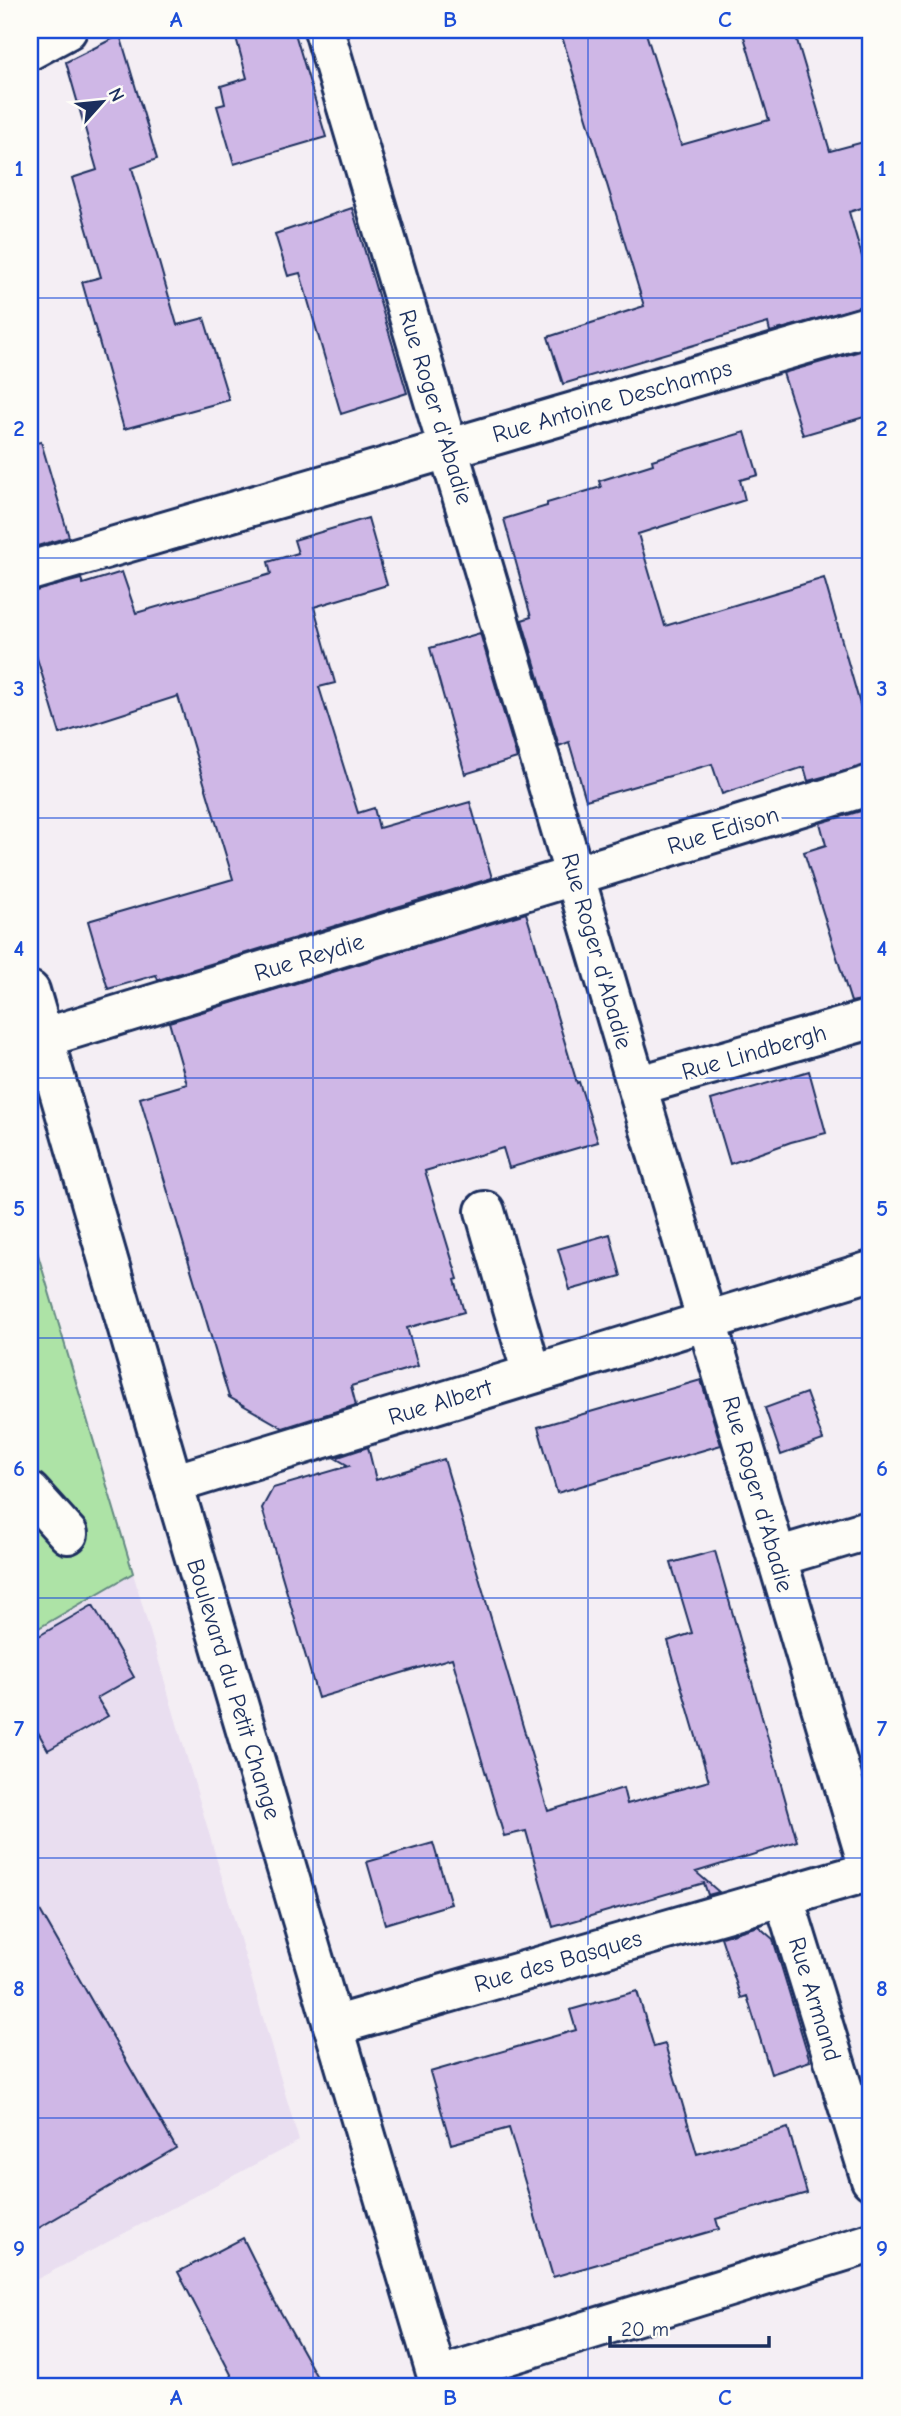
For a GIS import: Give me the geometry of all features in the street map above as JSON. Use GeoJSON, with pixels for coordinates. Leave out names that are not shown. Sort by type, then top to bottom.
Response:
{"type":"FeatureCollection","features":[{"type":"Feature","properties":{"kind":"street"},"geometry":{"type":"LineString","coordinates":[[30,50],[67,30]]}},
{"type":"Feature","properties":{"kind":"street","name":"Rue Roger d'Abadie"},"geometry":{"type":"LineString","coordinates":[[324,30],[871,1871]]}},
{"type":"Feature","properties":{"kind":"street","name":"Rue Antoine Deschamps"},"geometry":{"type":"LineString","coordinates":[[30,571],[871,325]]}},
{"type":"Feature","properties":{"kind":"street","name":"Rue Edison"},"geometry":{"type":"LineString","coordinates":[[575,875],[871,785]]}},
{"type":"Feature","properties":{"kind":"street","name":"Rue Reydie"},"geometry":{"type":"LineString","coordinates":[[43,1038],[575,875]]}},
{"type":"Feature","properties":{"kind":"street","name":"Boulevard du Petit Change"},"geometry":{"type":"LineString","coordinates":[[30,991],[439,2382]]}},
{"type":"Feature","properties":{"kind":"street","name":"Rue Lindbergh"},"geometry":{"type":"LineString","coordinates":[[637,1086],[871,1019]]}},
{"type":"Feature","properties":{"kind":"street"},"geometry":{"type":"LineString","coordinates":[[485,1211],[532,1374]]}},
{"type":"Feature","properties":{"kind":"street","name":"Rue Albert"},"geometry":{"type":"LineString","coordinates":[[173,1484],[871,1270]]}},
{"type":"Feature","properties":{"kind":"street"},"geometry":{"type":"LineString","coordinates":[[30,1492],[68,1534]]}},
{"type":"Feature","properties":{"kind":"street"},"geometry":{"type":"LineString","coordinates":[[777,1558],[871,1529]]}},
{"type":"Feature","properties":{"kind":"street","name":"Rue des Basques"},"geometry":{"type":"LineString","coordinates":[[333,2026],[871,1871]]}},
{"type":"Feature","properties":{"kind":"street","name":"Rue Armand"},"geometry":{"type":"LineString","coordinates":[[784,1898],[871,2180]]}},
{"type":"Feature","properties":{"kind":"street"},"geometry":{"type":"LineString","coordinates":[[439,2382],[871,2244]]}},
{"type":"Feature","properties":{"kind":"shaded area"},"geometry":{"type":"Polygon","coordinates":[[[133,1573],[299,2141],[30,2283],[30,1633],[133,1573]]]}},
{"type":"Feature","properties":{"kind":"green space"},"geometry":{"type":"Polygon","coordinates":[[[30,1228],[133,1573],[30,1633],[30,1228]]]}},
{"type":"Feature","properties":{"kind":"building"},"geometry":{"type":"Polygon","coordinates":[[[234,30],[294,30],[326,137],[234,164],[217,106],[225,104],[221,86],[247,78],[234,30]]]}},
{"type":"Feature","properties":{"kind":"building"},"geometry":{"type":"Polygon","coordinates":[[[560,30],[645,30],[681,145],[769,120],[742,30],[794,30],[830,151],[871,140],[871,205],[849,212],[871,287],[871,304],[770,332],[768,323],[563,384],[548,337],[644,306],[560,30]]]}},
{"type":"Feature","properties":{"kind":"building"},"geometry":{"type":"Polygon","coordinates":[[[120,35],[157,159],[132,168],[177,325],[204,318],[229,400],[124,429],[82,282],[101,277],[72,178],[97,170],[66,62],[120,35]]]}},
{"type":"Feature","properties":{"kind":"building"},"geometry":{"type":"Polygon","coordinates":[[[352,208],[407,393],[341,414],[300,273],[288,276],[275,234],[352,208]]]}},
{"type":"Feature","properties":{"kind":"building"},"geometry":{"type":"Polygon","coordinates":[[[871,348],[871,415],[803,435],[783,373],[871,348]]]}},
{"type":"Feature","properties":{"kind":"building"},"geometry":{"type":"Polygon","coordinates":[[[745,432],[758,475],[740,480],[745,500],[638,534],[665,626],[824,578],[871,743],[871,764],[808,781],[804,767],[722,794],[712,764],[586,800],[569,742],[559,746],[522,620],[531,617],[504,519],[601,487],[599,481],[653,464],[652,460],[745,432]]]}},
{"type":"Feature","properties":{"kind":"building"},"geometry":{"type":"Polygon","coordinates":[[[41,442],[69,537],[30,548],[30,444],[41,442]]]}},
{"type":"Feature","properties":{"kind":"building"},"geometry":{"type":"Polygon","coordinates":[[[368,518],[387,585],[314,607],[335,683],[319,687],[358,813],[374,808],[379,828],[470,802],[492,878],[158,980],[156,975],[108,989],[88,921],[233,879],[178,696],[60,734],[30,635],[30,592],[81,579],[83,584],[122,572],[136,613],[271,574],[268,562],[298,553],[294,540],[368,518]]]}},
{"type":"Feature","properties":{"kind":"building"},"geometry":{"type":"Polygon","coordinates":[[[480,633],[517,758],[465,774],[430,648],[480,633]]]}},
{"type":"Feature","properties":{"kind":"building"},"geometry":{"type":"Polygon","coordinates":[[[871,808],[871,998],[851,1002],[804,852],[826,845],[820,823],[871,808]]]}},
{"type":"Feature","properties":{"kind":"building"},"geometry":{"type":"Polygon","coordinates":[[[526,913],[577,1083],[579,1082],[598,1142],[509,1168],[503,1148],[425,1171],[458,1279],[455,1280],[464,1312],[407,1328],[418,1366],[351,1386],[356,1405],[283,1428],[229,1397],[140,1098],[187,1084],[169,1022],[526,913]]]}},
{"type":"Feature","properties":{"kind":"building"},"geometry":{"type":"Polygon","coordinates":[[[809,1071],[826,1133],[791,1142],[730,1164],[711,1100],[809,1071]]]}},
{"type":"Feature","properties":{"kind":"building"},"geometry":{"type":"Polygon","coordinates":[[[610,1234],[621,1276],[570,1290],[558,1249],[610,1234]]]}},
{"type":"Feature","properties":{"kind":"building"},"geometry":{"type":"Polygon","coordinates":[[[701,1380],[721,1445],[557,1493],[538,1427],[701,1380]]]}},
{"type":"Feature","properties":{"kind":"building"},"geometry":{"type":"Polygon","coordinates":[[[806,1393],[823,1440],[781,1455],[765,1408],[806,1393]]]}},
{"type":"Feature","properties":{"kind":"building"},"geometry":{"type":"Polygon","coordinates":[[[368,1447],[376,1480],[444,1459],[548,1811],[623,1788],[627,1804],[709,1781],[668,1641],[692,1633],[671,1563],[715,1551],[797,1841],[696,1872],[719,1892],[708,1895],[704,1883],[553,1927],[526,1831],[504,1836],[452,1658],[318,1698],[262,1508],[273,1488],[349,1466],[335,1458],[368,1447]]]}},
{"type":"Feature","properties":{"kind":"building"},"geometry":{"type":"Polygon","coordinates":[[[93,1605],[134,1677],[97,1698],[108,1716],[48,1750],[30,1718],[30,1641],[93,1605]]]}},
{"type":"Feature","properties":{"kind":"building"},"geometry":{"type":"Polygon","coordinates":[[[433,1843],[451,1904],[385,1924],[367,1862],[433,1843]]]}},
{"type":"Feature","properties":{"kind":"building"},"geometry":{"type":"Polygon","coordinates":[[[30,1893],[176,2148],[30,2233],[30,1893]]]}},
{"type":"Feature","properties":{"kind":"building"},"geometry":{"type":"Polygon","coordinates":[[[758,1926],[773,1939],[810,2061],[771,2074],[747,1996],[741,1998],[721,1937],[758,1926]]]}},
{"type":"Feature","properties":{"kind":"building"},"geometry":{"type":"Polygon","coordinates":[[[637,1991],[654,2047],[665,2044],[697,2154],[788,2128],[807,2193],[716,2219],[719,2229],[553,2277],[509,2128],[451,2144],[430,2072],[576,2030],[570,2010],[637,1991]]]}},
{"type":"Feature","properties":{"kind":"building"},"geometry":{"type":"Polygon","coordinates":[[[243,2238],[322,2386],[237,2386],[178,2272],[243,2238]]]}}]}
